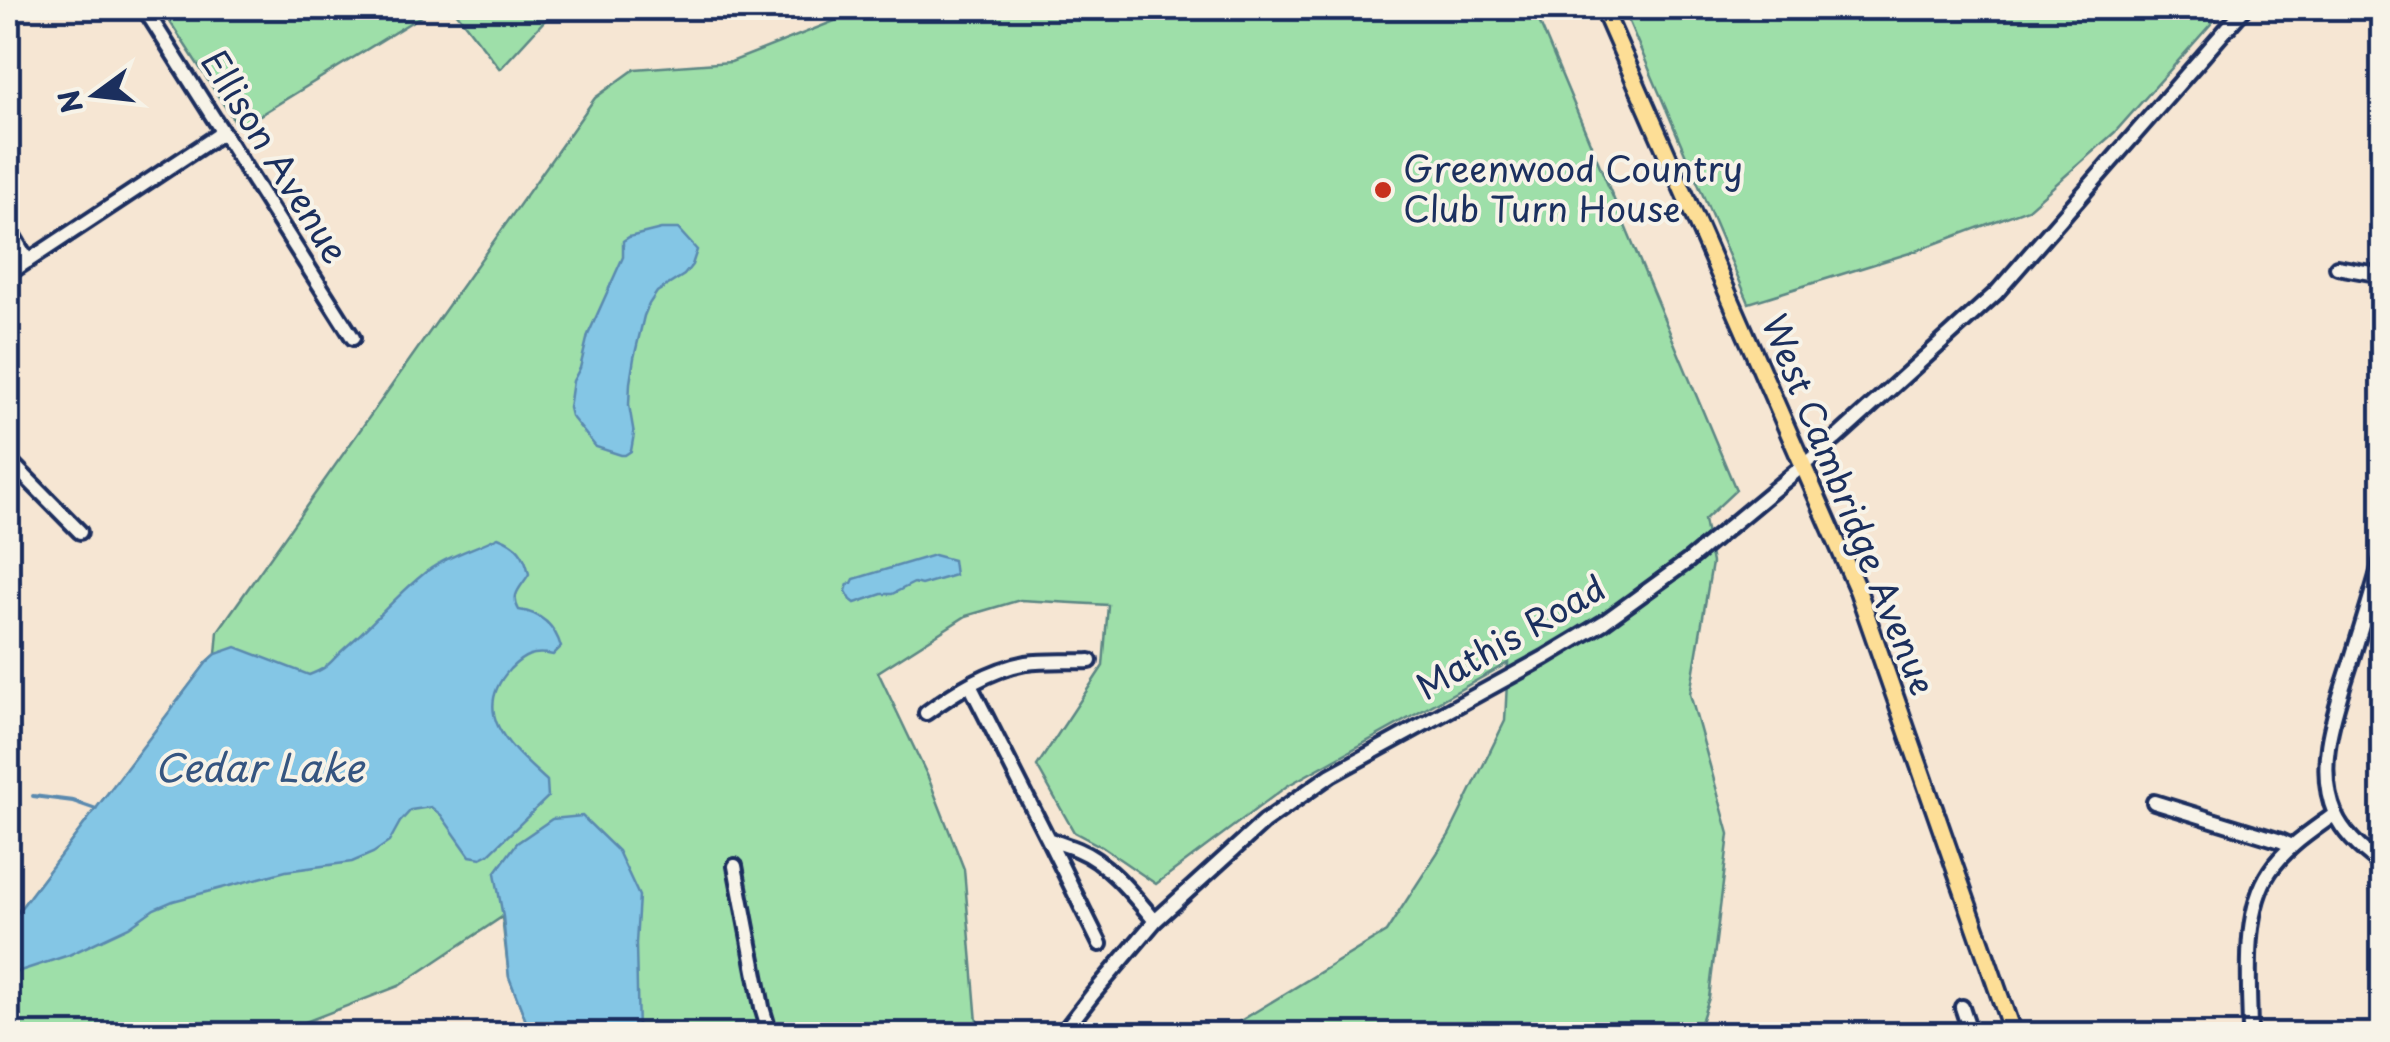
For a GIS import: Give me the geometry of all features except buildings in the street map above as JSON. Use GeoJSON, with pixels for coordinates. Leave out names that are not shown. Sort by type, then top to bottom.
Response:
{"type":"FeatureCollection","features":[{"type":"Feature","properties":{"kind":"main road","name":"West Cambridge Avenue"},"geometry":{"type":"LineString","coordinates":[[1603,8],[1874,630],[2012,1034]]}},
{"type":"Feature","properties":{"kind":"street","name":"Ellison Avenue"},"geometry":{"type":"LineString","coordinates":[[144,8],[353,338]]}},
{"type":"Feature","properties":{"kind":"street","name":"Mathis Road"},"geometry":{"type":"LineString","coordinates":[[1062,1034],[1156,921],[1229,852],[1293,800],[1604,622],[1688,561],[1804,465],[1996,293],[2245,8]]}},
{"type":"Feature","properties":{"kind":"street"},"geometry":{"type":"LineString","coordinates":[[8,274],[223,132]]}},
{"type":"Feature","properties":{"kind":"street"},"geometry":{"type":"LineString","coordinates":[[8,227],[28,261]]}},
{"type":"Feature","properties":{"kind":"street"},"geometry":{"type":"LineString","coordinates":[[2337,266],[2382,274]]}},
{"type":"Feature","properties":{"kind":"street"},"geometry":{"type":"LineString","coordinates":[[8,458],[80,532]]}},
{"type":"Feature","properties":{"kind":"street"},"geometry":{"type":"LineString","coordinates":[[2382,558],[2329,740],[2327,780],[2335,814],[2352,838],[2382,865]]}},
{"type":"Feature","properties":{"kind":"street"},"geometry":{"type":"LineString","coordinates":[[926,713],[1000,670],[1029,663],[1090,661]]}},
{"type":"Feature","properties":{"kind":"street"},"geometry":{"type":"LineString","coordinates":[[970,685],[1100,944]]}},
{"type":"Feature","properties":{"kind":"street"},"geometry":{"type":"LineString","coordinates":[[2154,802],[2292,846]]}},
{"type":"Feature","properties":{"kind":"street"},"geometry":{"type":"LineString","coordinates":[[2250,1034],[2250,944],[2255,906],[2269,872],[2292,846],[2335,814]]}},
{"type":"Feature","properties":{"kind":"street"},"geometry":{"type":"LineString","coordinates":[[1048,839],[1094,860],[1156,921]]}},
{"type":"Feature","properties":{"kind":"street"},"geometry":{"type":"LineString","coordinates":[[735,866],[770,1034]]}},
{"type":"Feature","properties":{"kind":"street"},"geometry":{"type":"LineString","coordinates":[[1962,1007],[1971,1034]]}},
{"type":"Feature","properties":{"kind":"green space"},"geometry":{"type":"Polygon","coordinates":[[[161,8],[434,8],[239,128],[161,8]]]}},
{"type":"Feature","properties":{"kind":"green space"},"geometry":{"type":"Polygon","coordinates":[[[453,8],[556,8],[500,69],[453,8]]]}},
{"type":"Feature","properties":{"kind":"green space"},"geometry":{"type":"Polygon","coordinates":[[[895,8],[1564,8],[1539,21],[1736,490],[1704,520],[1712,563],[1690,694],[1729,834],[1709,998],[1697,1034],[1219,1034],[1386,932],[1449,835],[1505,721],[1508,663],[1287,786],[1156,884],[1074,832],[1037,766],[1103,666],[1108,605],[1020,600],[966,616],[878,672],[928,777],[964,869],[978,1034],[531,1034],[509,977],[502,917],[399,986],[274,1034],[8,1034],[8,925],[216,654],[218,631],[595,98],[635,69],[731,62],[837,20],[895,8]]]}},
{"type":"Feature","properties":{"kind":"green space"},"geometry":{"type":"Polygon","coordinates":[[[1623,8],[2225,8],[2115,132],[2028,209],[1913,252],[1749,303],[1623,8]]]}},
{"type":"Feature","properties":{"kind":"water"},"geometry":{"type":"Polygon","coordinates":[[[661,229],[678,229],[697,250],[684,275],[657,292],[644,316],[630,383],[634,434],[631,451],[621,455],[596,447],[571,416],[573,381],[588,335],[623,257],[623,241],[661,229]]]}},
{"type":"Feature","properties":{"kind":"water","name":"Cedar Lake"},"geometry":{"type":"Polygon","coordinates":[[[498,537],[515,547],[527,567],[529,574],[516,595],[519,610],[546,622],[561,647],[553,655],[524,657],[498,686],[493,702],[500,731],[547,781],[548,797],[489,854],[481,858],[470,856],[431,807],[411,810],[389,842],[352,862],[286,871],[173,901],[69,955],[8,978],[8,925],[207,662],[236,647],[309,675],[316,672],[430,569],[498,537]]]}},
{"type":"Feature","properties":{"kind":"water"},"geometry":{"type":"Polygon","coordinates":[[[934,555],[953,560],[955,575],[921,585],[914,583],[892,594],[855,603],[846,591],[854,579],[934,555]]]}},
{"type":"Feature","properties":{"kind":"water"},"geometry":{"type":"Polygon","coordinates":[[[582,816],[618,851],[639,896],[638,1034],[531,1034],[509,977],[495,873],[517,843],[552,819],[582,816]]]}},
{"type":"Feature","properties":{"kind":"waterway"},"geometry":{"type":"LineString","coordinates":[[8,796],[15,797]]}},
{"type":"Feature","properties":{"kind":"waterway"},"geometry":{"type":"LineString","coordinates":[[33,796],[73,801],[96,809]]}},
{"type":"Feature","properties":{"kind":"place","name":"Greenwood Country Club Turn House"},"geometry":{"type":"Point","coordinates":[1383,190]}}]}
